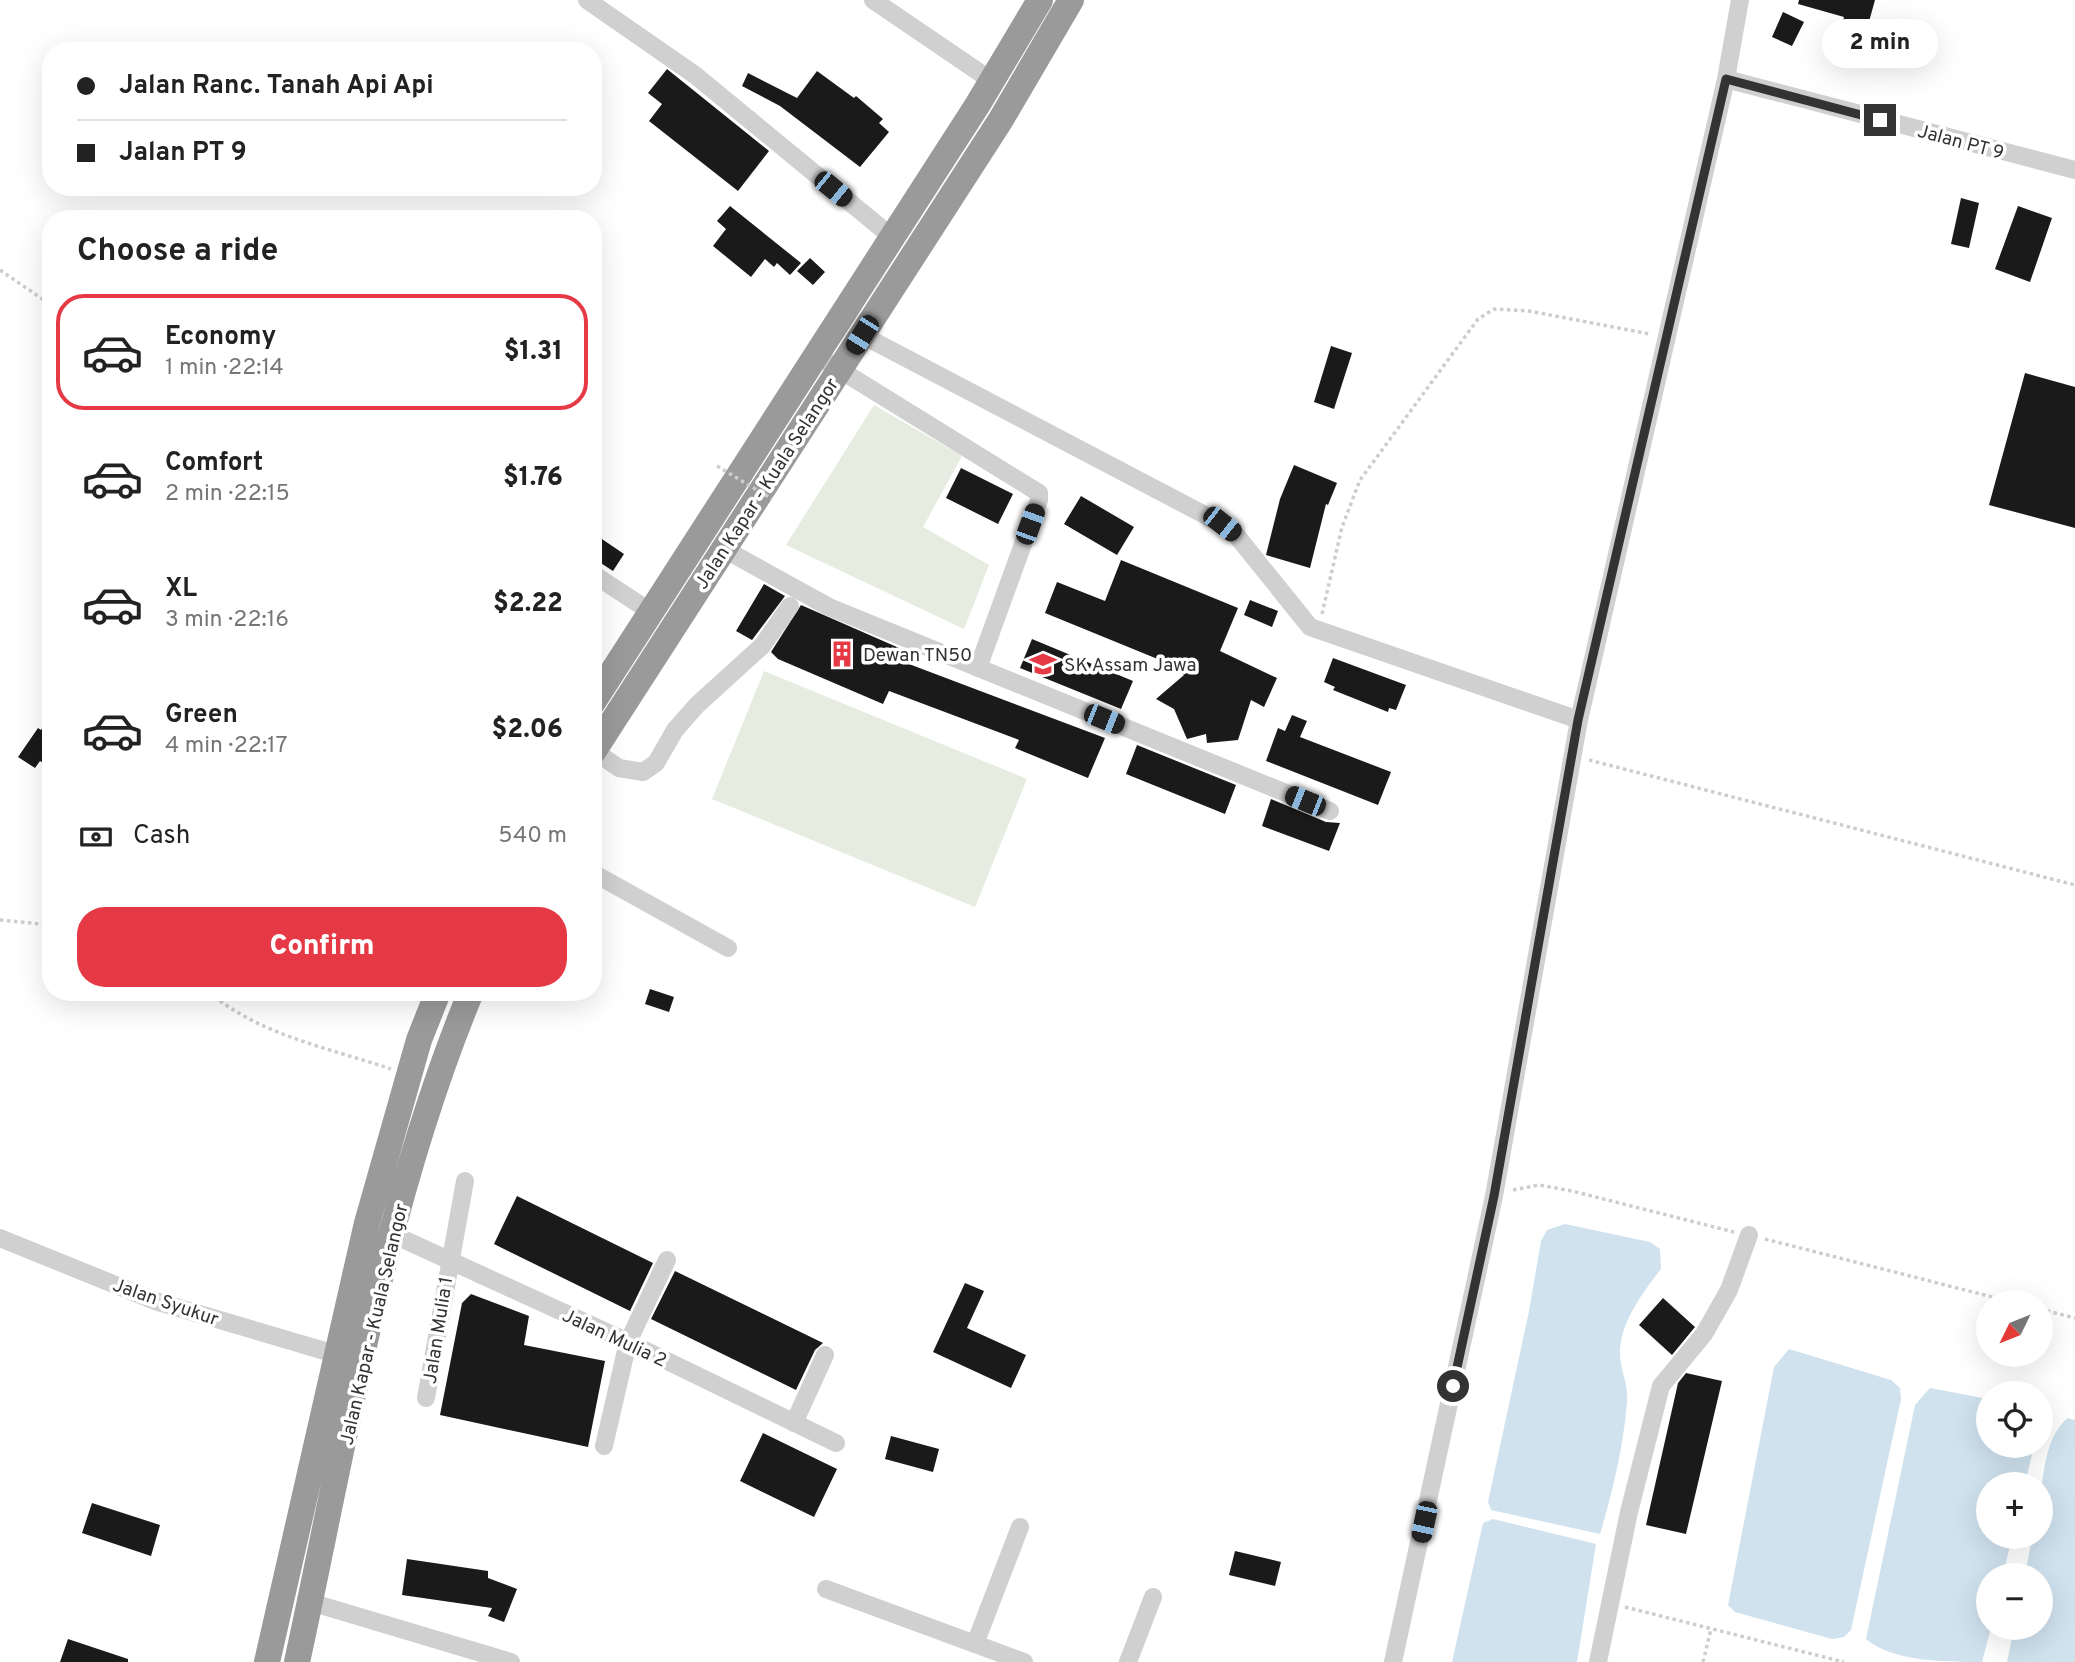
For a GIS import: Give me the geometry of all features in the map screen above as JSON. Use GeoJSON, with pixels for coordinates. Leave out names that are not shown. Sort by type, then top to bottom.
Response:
{"type":"FeatureCollection","features":[{"type":"Feature","properties":{"kind":"highway","name":"Jalan Kapar - Kuala Selangor"},"geometry":{"type":"LineString","coordinates":[[602,688],[992,81],[1040,0]]}},
{"type":"Feature","properties":{"kind":"highway","name":"Jalan Kapar - Kuala Selangor"},"geometry":{"type":"LineString","coordinates":[[602,738],[1000,121],[1071,0]]}},
{"type":"Feature","properties":{"kind":"highway"},"geometry":{"type":"LineString","coordinates":[[700,536],[724,550]]}},
{"type":"Feature","properties":{"kind":"highway","name":"Jalan Kapar - Kuala Selangor"},"geometry":{"type":"LineString","coordinates":[[267,1662],[335,1354],[367,1223],[409,1075],[435,1001]]}},
{"type":"Feature","properties":{"kind":"highway","name":"Jalan Kapar - Kuala Selangor"},"geometry":{"type":"LineString","coordinates":[[297,1662],[392,1234],[446,1051],[467,1001]]}},
{"type":"Feature","properties":{"kind":"street"},"geometry":{"type":"LineString","coordinates":[[587,0],[695,75],[892,237]]}},
{"type":"Feature","properties":{"kind":"street"},"geometry":{"type":"LineString","coordinates":[[873,0],[992,81]]}},
{"type":"Feature","properties":{"kind":"street"},"geometry":{"type":"LineString","coordinates":[[1393,1662],[1494,1196],[1578,720],[1726,79],[1741,0]]}},
{"type":"Feature","properties":{"kind":"street","name":"Jalan PT 9"},"geometry":{"type":"LineString","coordinates":[[1726,79],[2075,170]]}},
{"type":"Feature","properties":{"kind":"street"},"geometry":{"type":"LineString","coordinates":[[862,335],[1222,524],[1236,535],[1302,621],[1320,630],[1578,720]]}},
{"type":"Feature","properties":{"kind":"street"},"geometry":{"type":"LineString","coordinates":[[816,355],[1039,493],[1039,500],[978,667]]}},
{"type":"Feature","properties":{"kind":"street"},"geometry":{"type":"LineString","coordinates":[[724,550],[830,607],[1330,811]]}},
{"type":"Feature","properties":{"kind":"street"},"geometry":{"type":"LineString","coordinates":[[602,580],[651,612]]}},
{"type":"Feature","properties":{"kind":"street"},"geometry":{"type":"LineString","coordinates":[[602,758],[619,768],[643,772],[656,763],[675,730],[697,705],[761,646],[790,606]]}},
{"type":"Feature","properties":{"kind":"street"},"geometry":{"type":"LineString","coordinates":[[602,878],[728,948]]}},
{"type":"Feature","properties":{"kind":"street","name":"Jalan Mulia 1"},"geometry":{"type":"LineString","coordinates":[[426,1398],[448,1261],[465,1181]]}},
{"type":"Feature","properties":{"kind":"street","name":"Jalan Mulia 2"},"geometry":{"type":"LineString","coordinates":[[367,1223],[628,1342],[836,1443]]}},
{"type":"Feature","properties":{"kind":"street"},"geometry":{"type":"LineString","coordinates":[[1598,1662],[1629,1512],[1661,1386],[1704,1334],[1729,1290],[1749,1236]]}},
{"type":"Feature","properties":{"kind":"street","name":"Jalan Syukur"},"geometry":{"type":"LineString","coordinates":[[0,1238],[155,1301],[335,1354]]}},
{"type":"Feature","properties":{"kind":"street"},"geometry":{"type":"LineString","coordinates":[[604,1446],[628,1342],[667,1260]]}},
{"type":"Feature","properties":{"kind":"street"},"geometry":{"type":"LineString","coordinates":[[794,1423],[825,1355]]}},
{"type":"Feature","properties":{"kind":"street"},"geometry":{"type":"LineString","coordinates":[[975,1644],[1020,1527]]}},
{"type":"Feature","properties":{"kind":"street"},"geometry":{"type":"LineString","coordinates":[[825,1589],[1024,1662]]}},
{"type":"Feature","properties":{"kind":"street"},"geometry":{"type":"LineString","coordinates":[[1128,1662],[1153,1597]]}},
{"type":"Feature","properties":{"kind":"street"},"geometry":{"type":"LineString","coordinates":[[310,1602],[511,1662]]}},
{"type":"Feature","properties":{"kind":"path"},"geometry":{"type":"LineString","coordinates":[[0,270],[42,299]]}},
{"type":"Feature","properties":{"kind":"path"},"geometry":{"type":"LineString","coordinates":[[1320,630],[1342,527],[1360,480],[1478,319],[1494,309],[1529,311],[1666,337]]}},
{"type":"Feature","properties":{"kind":"path"},"geometry":{"type":"LineString","coordinates":[[717,466],[772,499]]}},
{"type":"Feature","properties":{"kind":"path"},"geometry":{"type":"LineString","coordinates":[[1572,756],[2075,885]]}},
{"type":"Feature","properties":{"kind":"path"},"geometry":{"type":"LineString","coordinates":[[0,920],[42,924]]}},
{"type":"Feature","properties":{"kind":"path"},"geometry":{"type":"LineString","coordinates":[[219,1001],[257,1024],[409,1075]]}},
{"type":"Feature","properties":{"kind":"path"},"geometry":{"type":"LineString","coordinates":[[2053,1312],[2075,1318]]}},
{"type":"Feature","properties":{"kind":"path"},"geometry":{"type":"LineString","coordinates":[[1612,1604],[1844,1662]]}},
{"type":"Feature","properties":{"kind":"path"},"geometry":{"type":"LineString","coordinates":[[1703,1662],[1711,1629]]}},
{"type":"Feature","properties":{"kind":"shaded area"},"geometry":{"type":"Polygon","coordinates":[[[874,405],[962,456],[923,527],[989,565],[964,629],[786,545],[874,405]]]}},
{"type":"Feature","properties":{"kind":"shaded area"},"geometry":{"type":"Polygon","coordinates":[[[764,671],[1027,779],[975,907],[712,799],[764,671]]]}},
{"type":"Feature","properties":{"kind":"water"},"geometry":{"type":"Polygon","coordinates":[[[1565,1224],[1650,1242],[1660,1249],[1661,1269],[1634,1307],[1622,1339],[1620,1357],[1627,1389],[1625,1420],[1617,1469],[1600,1534],[1491,1510],[1488,1502],[1529,1311],[1541,1241],[1547,1230],[1565,1224]]]}},
{"type":"Feature","properties":{"kind":"water"},"geometry":{"type":"Polygon","coordinates":[[[1789,1349],[1891,1380],[1900,1388],[1901,1399],[1851,1630],[1844,1637],[1832,1639],[1735,1612],[1728,1605],[1774,1367],[1789,1349]]]}},
{"type":"Feature","properties":{"kind":"water"},"geometry":{"type":"Polygon","coordinates":[[[1930,1388],[1976,1397],[1976,1458],[2031,1458],[2028,1472],[1976,1472],[1976,1549],[2009,1549],[2006,1563],[1976,1563],[1976,1640],[1988,1640],[1982,1662],[1938,1661],[1905,1656],[1877,1647],[1866,1639],[1915,1405],[1930,1388]]]}},
{"type":"Feature","properties":{"kind":"water"},"geometry":{"type":"Polygon","coordinates":[[[2068,1418],[2075,1420],[2075,1662],[2007,1662],[2012,1640],[2053,1640],[2053,1563],[2027,1563],[2030,1549],[2053,1549],[2053,1472],[2044,1472],[2047,1458],[2053,1458],[2053,1439],[2068,1418]]]}},
{"type":"Feature","properties":{"kind":"water"},"geometry":{"type":"Polygon","coordinates":[[[1493,1519],[1596,1544],[1577,1662],[1452,1662],[1483,1523],[1493,1519]]]}},
{"type":"Feature","properties":{"kind":"building"},"geometry":{"type":"Polygon","coordinates":[[[1799,0],[1875,0],[1865,36],[1841,29],[1844,17],[1798,4],[1799,0]]]}},
{"type":"Feature","properties":{"kind":"building"},"geometry":{"type":"Polygon","coordinates":[[[1783,12],[1804,22],[1792,46],[1772,37],[1783,12]]]}},
{"type":"Feature","properties":{"kind":"building"},"geometry":{"type":"Polygon","coordinates":[[[667,69],[769,151],[738,191],[649,121],[662,104],[648,93],[667,69]]]}},
{"type":"Feature","properties":{"kind":"building"},"geometry":{"type":"Polygon","coordinates":[[[817,71],[854,98],[856,96],[883,119],[879,123],[889,132],[860,167],[780,106],[742,86],[748,73],[797,98],[817,71]]]}},
{"type":"Feature","properties":{"kind":"building"},"geometry":{"type":"Polygon","coordinates":[[[1961,198],[1979,203],[1969,248],[1951,244],[1961,198]]]}},
{"type":"Feature","properties":{"kind":"building"},"geometry":{"type":"Polygon","coordinates":[[[730,206],[801,263],[790,275],[777,263],[774,267],[765,259],[751,277],[713,246],[726,229],[717,221],[730,206]]]}},
{"type":"Feature","properties":{"kind":"building"},"geometry":{"type":"Polygon","coordinates":[[[2018,206],[2052,218],[2030,282],[1995,269],[2018,206]]]}},
{"type":"Feature","properties":{"kind":"building"},"geometry":{"type":"Polygon","coordinates":[[[810,258],[825,272],[813,285],[797,271],[810,258]]]}},
{"type":"Feature","properties":{"kind":"building"},"geometry":{"type":"Polygon","coordinates":[[[1331,346],[1352,353],[1334,409],[1314,402],[1331,346]]]}},
{"type":"Feature","properties":{"kind":"building"},"geometry":{"type":"Polygon","coordinates":[[[2025,373],[2075,387],[2075,528],[1989,505],[2025,373]]]}},
{"type":"Feature","properties":{"kind":"building"},"geometry":{"type":"Polygon","coordinates":[[[1294,465],[1337,483],[1328,505],[1326,504],[1310,568],[1266,555],[1280,499],[1294,465]]]}},
{"type":"Feature","properties":{"kind":"building"},"geometry":{"type":"Polygon","coordinates":[[[961,468],[1013,494],[998,524],[946,498],[961,468]]]}},
{"type":"Feature","properties":{"kind":"building"},"geometry":{"type":"Polygon","coordinates":[[[1081,496],[1134,527],[1117,555],[1064,524],[1081,496]]]}},
{"type":"Feature","properties":{"kind":"building"},"geometry":{"type":"Polygon","coordinates":[[[602,539],[624,554],[613,571],[602,564],[602,539]]]}},
{"type":"Feature","properties":{"kind":"building"},"geometry":{"type":"Polygon","coordinates":[[[1121,560],[1238,608],[1220,651],[1277,678],[1264,707],[1251,700],[1238,740],[1207,743],[1206,734],[1187,739],[1174,709],[1156,699],[1184,675],[1159,663],[1160,660],[1045,613],[1057,582],[1105,601],[1121,560]]]}},
{"type":"Feature","properties":{"kind":"building"},"geometry":{"type":"Polygon","coordinates":[[[764,584],[785,596],[752,640],[736,631],[764,584]]]}},
{"type":"Feature","properties":{"kind":"building"},"geometry":{"type":"Polygon","coordinates":[[[1250,600],[1278,611],[1272,627],[1244,615],[1250,600]]]}},
{"type":"Feature","properties":{"kind":"building"},"geometry":{"type":"Polygon","coordinates":[[[801,605],[906,651],[901,661],[1105,738],[1088,778],[1015,748],[1019,740],[889,691],[883,704],[778,659],[771,652],[801,605]]]}},
{"type":"Feature","properties":{"kind":"building"},"geometry":{"type":"Polygon","coordinates":[[[1032,639],[1133,681],[1121,709],[1020,668],[1032,639]]]}},
{"type":"Feature","properties":{"kind":"building"},"geometry":{"type":"Polygon","coordinates":[[[1333,658],[1406,685],[1396,710],[1389,708],[1388,712],[1333,690],[1335,687],[1324,682],[1333,658]]]}},
{"type":"Feature","properties":{"kind":"building"},"geometry":{"type":"Polygon","coordinates":[[[1292,715],[1307,721],[1300,737],[1391,772],[1378,805],[1266,761],[1278,728],[1285,731],[1292,715]]]}},
{"type":"Feature","properties":{"kind":"building"},"geometry":{"type":"Polygon","coordinates":[[[38,728],[41,730],[42,762],[40,761],[35,768],[18,757],[38,728]]]}},
{"type":"Feature","properties":{"kind":"building"},"geometry":{"type":"Polygon","coordinates":[[[1137,745],[1236,785],[1225,814],[1126,774],[1137,745]]]}},
{"type":"Feature","properties":{"kind":"building"},"geometry":{"type":"Polygon","coordinates":[[[1271,799],[1326,822],[1340,823],[1329,851],[1262,826],[1271,799]]]}},
{"type":"Feature","properties":{"kind":"building"},"geometry":{"type":"Polygon","coordinates":[[[650,989],[674,997],[669,1012],[645,1004],[650,989]]]}},
{"type":"Feature","properties":{"kind":"building"},"geometry":{"type":"Polygon","coordinates":[[[517,1196],[653,1263],[630,1311],[494,1244],[517,1196]]]}},
{"type":"Feature","properties":{"kind":"building"},"geometry":{"type":"Polygon","coordinates":[[[675,1271],[823,1343],[815,1350],[796,1390],[651,1319],[675,1271]]]}},
{"type":"Feature","properties":{"kind":"building"},"geometry":{"type":"Polygon","coordinates":[[[965,1283],[984,1291],[967,1328],[1026,1355],[1011,1388],[933,1352],[965,1283]]]}},
{"type":"Feature","properties":{"kind":"building"},"geometry":{"type":"Polygon","coordinates":[[[471,1294],[529,1316],[524,1345],[605,1361],[588,1447],[440,1415],[462,1303],[471,1294]]]}},
{"type":"Feature","properties":{"kind":"building"},"geometry":{"type":"Polygon","coordinates":[[[1663,1298],[1695,1327],[1672,1355],[1639,1325],[1663,1298]]]}},
{"type":"Feature","properties":{"kind":"building"},"geometry":{"type":"Polygon","coordinates":[[[1686,1373],[1722,1381],[1686,1534],[1646,1525],[1678,1383],[1686,1373]]]}},
{"type":"Feature","properties":{"kind":"building"},"geometry":{"type":"Polygon","coordinates":[[[763,1433],[837,1469],[814,1517],[740,1481],[763,1433]]]}},
{"type":"Feature","properties":{"kind":"building"},"geometry":{"type":"Polygon","coordinates":[[[891,1436],[939,1449],[933,1472],[885,1459],[891,1436]]]}},
{"type":"Feature","properties":{"kind":"building"},"geometry":{"type":"Polygon","coordinates":[[[92,1503],[160,1525],[151,1556],[82,1533],[92,1503]]]}},
{"type":"Feature","properties":{"kind":"building"},"geometry":{"type":"Polygon","coordinates":[[[1235,1551],[1281,1562],[1275,1586],[1229,1575],[1235,1551]]]}},
{"type":"Feature","properties":{"kind":"building"},"geometry":{"type":"Polygon","coordinates":[[[407,1559],[488,1571],[488,1578],[517,1589],[504,1622],[488,1616],[492,1608],[402,1595],[407,1559]]]}},
{"type":"Feature","properties":{"kind":"building"},"geometry":{"type":"Polygon","coordinates":[[[68,1639],[128,1659],[128,1662],[60,1662],[68,1639]]]}},
{"type":"Feature","properties":{"kind":"place","name":"Dewan TN50"},"geometry":{"type":"Point","coordinates":[842,654]}},
{"type":"Feature","properties":{"kind":"place","name":"SK Assam Jawa"},"geometry":{"type":"Point","coordinates":[1043,664]}},
{"type":"Feature","properties":{"kind":"route"},"geometry":{"type":"LineString","coordinates":[[1453,1386],[1494,1196],[1578,720],[1726,79],[1880,120]]}}]}
